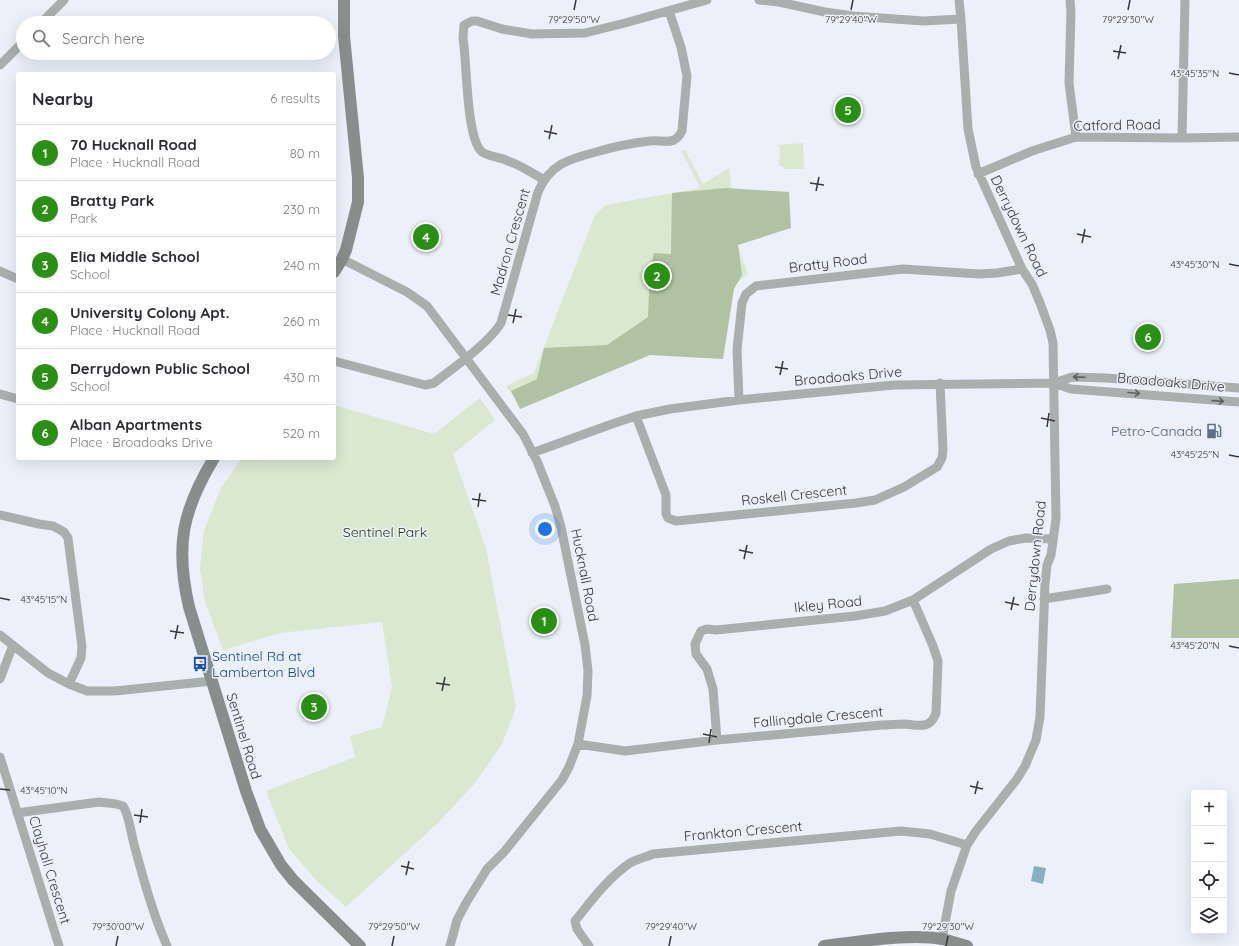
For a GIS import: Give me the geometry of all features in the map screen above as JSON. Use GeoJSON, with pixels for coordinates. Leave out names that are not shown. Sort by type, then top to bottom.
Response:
{"type":"FeatureCollection","features":[{"type":"Feature","properties":{"kind":"street"},"geometry":{"type":"LineString","coordinates":[[48,16],[64,0]]}},
{"type":"Feature","properties":{"kind":"street"},"geometry":{"type":"LineString","coordinates":[[336,269],[348,244],[358,202],[358,178],[344,36],[344,0]]}},
{"type":"Feature","properties":{"kind":"street"},"geometry":{"type":"LineString","coordinates":[[544,180],[510,161],[480,150],[471,125],[463,38],[464,25],[472,21],[477,21],[502,29],[532,34],[585,33],[707,0]]}},
{"type":"Feature","properties":{"kind":"street"},"geometry":{"type":"LineString","coordinates":[[759,0],[779,2],[825,12],[853,16],[923,21],[961,19]]}},
{"type":"Feature","properties":{"kind":"street","name":"Derrydown Road"},"geometry":{"type":"LineString","coordinates":[[942,939],[952,891],[967,845],[976,831],[1017,779],[1025,766],[1036,740],[1040,717],[1046,575],[1051,555],[1056,519],[1053,343],[1050,330],[1032,284],[1022,269],[978,174],[968,129],[959,0]]}},
{"type":"Feature","properties":{"kind":"street"},"geometry":{"type":"LineString","coordinates":[[1070,0],[1069,83],[1076,137]]}},
{"type":"Feature","properties":{"kind":"street"},"geometry":{"type":"LineString","coordinates":[[1182,138],[1185,0]]}},
{"type":"Feature","properties":{"kind":"street","name":"Madron Crescent"},"geometry":{"type":"LineString","coordinates":[[336,362],[425,386],[434,383],[497,330],[501,323],[538,192],[544,180],[560,164],[578,156],[607,148],[648,141],[655,140],[668,142],[678,138],[682,131],[687,76],[681,47],[669,11]]}},
{"type":"Feature","properties":{"kind":"street"},"geometry":{"type":"LineString","coordinates":[[0,65],[16,49]]}},
{"type":"Feature","properties":{"kind":"street","name":"Catford Road"},"geometry":{"type":"LineString","coordinates":[[978,174],[1032,151],[1076,137],[1239,137]]}},
{"type":"Feature","properties":{"kind":"street","name":"Hucknall Road"},"geometry":{"type":"LineString","coordinates":[[342,259],[395,285],[421,300],[435,314],[523,434],[555,506],[561,527],[585,645],[588,671],[587,696],[578,744],[569,767],[562,780],[504,852],[487,869],[457,920],[450,946]]}},
{"type":"Feature","properties":{"kind":"street","name":"Bratty Road"},"geometry":{"type":"LineString","coordinates":[[739,400],[737,350],[742,303],[746,294],[756,286],[903,269],[979,274],[1022,269]]}},
{"type":"Feature","properties":{"kind":"street"},"geometry":{"type":"LineString","coordinates":[[0,271],[16,278]]}},
{"type":"Feature","properties":{"kind":"street","name":"Broadoaks Drive"},"geometry":{"type":"LineString","coordinates":[[532,453],[636,416],[670,409],[739,400],[894,385],[940,383],[1054,383],[1072,377],[1106,378],[1239,388]]}},
{"type":"Feature","properties":{"kind":"street"},"geometry":{"type":"LineString","coordinates":[[1104,391],[1106,378]]}},
{"type":"Feature","properties":{"kind":"street","name":"Roskell Crescent"},"geometry":{"type":"LineString","coordinates":[[636,416],[666,495],[666,514],[668,518],[676,521],[856,503],[875,500],[904,487],[937,467],[942,458],[943,450],[940,383]]}},
{"type":"Feature","properties":{"kind":"street","name":"Broadoaks Drive"},"geometry":{"type":"LineString","coordinates":[[1054,383],[1071,389],[1239,402]]}},
{"type":"Feature","properties":{"kind":"street"},"geometry":{"type":"LineString","coordinates":[[1164,383],[1164,396]]}},
{"type":"Feature","properties":{"kind":"street"},"geometry":{"type":"LineString","coordinates":[[1198,399],[1199,385]]}},
{"type":"Feature","properties":{"kind":"street"},"geometry":{"type":"LineString","coordinates":[[0,394],[16,398]]}},
{"type":"Feature","properties":{"kind":"street","name":"Sentinel Road"},"geometry":{"type":"LineString","coordinates":[[213,460],[199,484],[190,506],[183,531],[184,585],[189,607],[246,792],[264,838],[292,880],[360,946]]}},
{"type":"Feature","properties":{"kind":"street"},"geometry":{"type":"LineString","coordinates":[[0,515],[53,526],[64,532],[68,538],[82,647],[80,658],[69,684]]}},
{"type":"Feature","properties":{"kind":"street","name":"Ikley Road"},"geometry":{"type":"LineString","coordinates":[[717,740],[713,689],[707,669],[696,654],[695,644],[701,632],[707,629],[716,630],[855,616],[885,611],[913,600],[991,549],[1009,541],[1026,538],[1053,539]]}},
{"type":"Feature","properties":{"kind":"street"},"geometry":{"type":"LineString","coordinates":[[1044,599],[1107,589]]}},
{"type":"Feature","properties":{"kind":"street","name":"Fallingdale Crescent"},"geometry":{"type":"LineString","coordinates":[[578,744],[626,751],[717,740],[882,725],[903,724],[922,726],[929,724],[934,720],[936,713],[938,661],[913,600]]}},
{"type":"Feature","properties":{"kind":"street"},"geometry":{"type":"LineString","coordinates":[[0,635],[48,673],[87,691],[114,691],[212,681]]}},
{"type":"Feature","properties":{"kind":"street"},"geometry":{"type":"LineString","coordinates":[[0,679],[13,645]]}},
{"type":"Feature","properties":{"kind":"street","name":"Clayhall Crescent"},"geometry":{"type":"LineString","coordinates":[[0,757],[59,946]]}},
{"type":"Feature","properties":{"kind":"street"},"geometry":{"type":"LineString","coordinates":[[18,813],[99,802],[123,806],[129,820],[134,847],[159,928],[167,946]]}},
{"type":"Feature","properties":{"kind":"street","name":"Frankton Crescent"},"geometry":{"type":"LineString","coordinates":[[589,946],[577,929],[575,921],[609,880],[631,863],[653,854],[901,831],[930,834],[967,845]]}},
{"type":"Feature","properties":{"kind":"street"},"geometry":{"type":"LineString","coordinates":[[824,946],[908,938],[942,939],[967,946]]}},
{"type":"Feature","properties":{"kind":"green space"},"geometry":{"type":"Polygon","coordinates":[[[803,143],[804,169],[786,169],[779,165],[780,150],[778,145],[803,143]]]}},
{"type":"Feature","properties":{"kind":"green space"},"geometry":{"type":"Polygon","coordinates":[[[685,150],[703,184],[729,168],[736,227],[735,238],[748,274],[657,350],[518,403],[506,386],[534,373],[595,215],[605,205],[696,189],[700,187],[681,151],[685,150]]]}},
{"type":"Feature","properties":{"kind":"green space"},"geometry":{"type":"Polygon","coordinates":[[[726,188],[789,192],[791,228],[738,245],[742,275],[734,289],[723,359],[650,355],[520,409],[511,391],[537,379],[544,348],[607,345],[648,317],[650,267],[654,253],[671,254],[672,193],[726,188]]]}},
{"type":"Feature","properties":{"kind":"green space","name":"Sentinel Park"},"geometry":{"type":"Polygon","coordinates":[[[480,398],[495,420],[453,454],[486,548],[516,707],[502,744],[475,783],[438,823],[346,907],[315,879],[289,849],[266,791],[355,757],[350,736],[382,727],[392,687],[382,622],[281,633],[223,650],[205,602],[200,568],[204,530],[221,488],[241,460],[336,460],[336,406],[434,434],[480,398]]]}},
{"type":"Feature","properties":{"kind":"green space"},"geometry":{"type":"Polygon","coordinates":[[[1239,579],[1239,638],[1171,638],[1174,584],[1239,579]]]}},
{"type":"Feature","properties":{"kind":"water"},"geometry":{"type":"Polygon","coordinates":[[[1034,866],[1046,868],[1043,884],[1031,881],[1034,866]]]}},
{"type":"Feature","properties":{"kind":"place","name":"Derrydown Public School"},"geometry":{"type":"Point","coordinates":[848,110]}},
{"type":"Feature","properties":{"kind":"place","name":"University Colony Apt."},"geometry":{"type":"Point","coordinates":[426,237]}},
{"type":"Feature","properties":{"kind":"place","name":"Bratty Park"},"geometry":{"type":"Point","coordinates":[657,276]}},
{"type":"Feature","properties":{"kind":"place","name":"Alban Apartments"},"geometry":{"type":"Point","coordinates":[1148,337]}},
{"type":"Feature","properties":{"kind":"place","name":"Petro-Canada"},"geometry":{"type":"Point","coordinates":[1214,431]}},
{"type":"Feature","properties":{"kind":"place","name":"70 Hucknall Road"},"geometry":{"type":"Point","coordinates":[544,621]}},
{"type":"Feature","properties":{"kind":"place","name":"Sentinel Rd at Lamberton Blvd"},"geometry":{"type":"Point","coordinates":[200,664]}},
{"type":"Feature","properties":{"kind":"place","name":"Elia Middle School"},"geometry":{"type":"Point","coordinates":[314,707]}}]}
